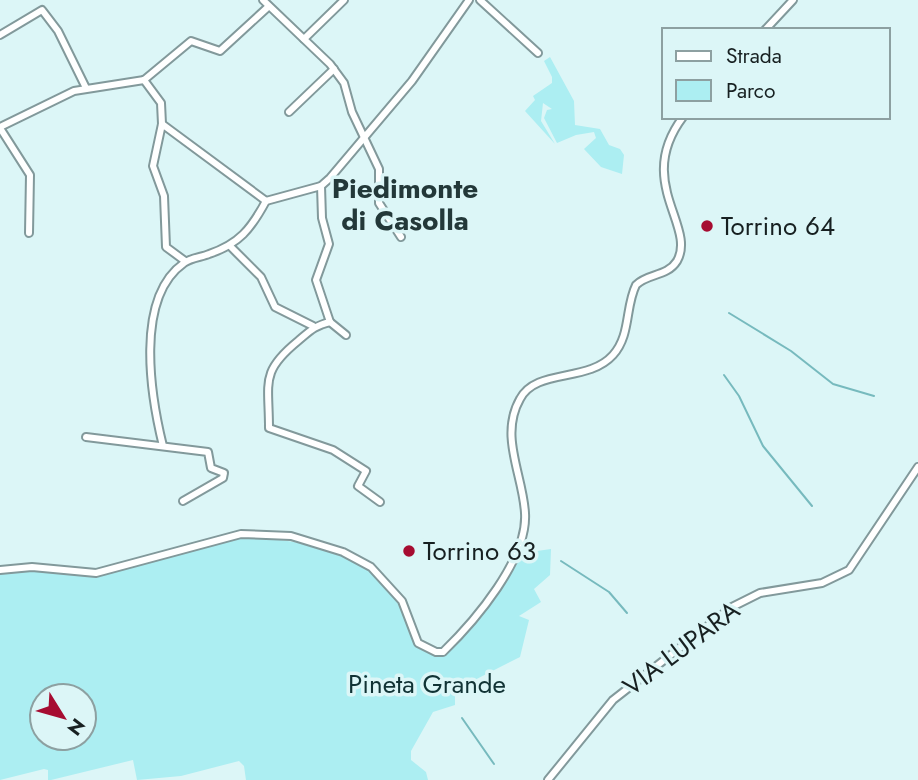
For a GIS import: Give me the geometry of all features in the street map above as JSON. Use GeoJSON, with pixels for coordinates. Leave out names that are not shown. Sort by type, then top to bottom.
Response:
{"type":"FeatureCollection","features":[{"type":"Feature","properties":{"kind":"street"},"geometry":{"type":"LineString","coordinates":[[263,0],[334,69],[344,83],[364,138],[379,169],[379,203],[401,237]]}},
{"type":"Feature","properties":{"kind":"street"},"geometry":{"type":"LineString","coordinates":[[304,39],[344,0]]}},
{"type":"Feature","properties":{"kind":"street"},"geometry":{"type":"LineString","coordinates":[[163,446],[149,374],[156,311],[167,282],[185,261],[231,247],[266,201],[321,186],[412,80],[469,0]]}},
{"type":"Feature","properties":{"kind":"street"},"geometry":{"type":"LineString","coordinates":[[480,0],[538,53]]}},
{"type":"Feature","properties":{"kind":"street"},"geometry":{"type":"LineString","coordinates":[[767,28],[793,0]]}},
{"type":"Feature","properties":{"kind":"street"},"geometry":{"type":"LineString","coordinates":[[29,233],[30,175],[0,127],[86,88],[144,80],[191,41],[220,51],[268,7]]}},
{"type":"Feature","properties":{"kind":"street"},"geometry":{"type":"LineString","coordinates":[[0,35],[42,10],[58,31],[86,88]]}},
{"type":"Feature","properties":{"kind":"street"},"geometry":{"type":"LineString","coordinates":[[289,112],[334,69]]}},
{"type":"Feature","properties":{"kind":"street"},"geometry":{"type":"LineString","coordinates":[[144,80],[159,97],[162,124],[153,166],[164,195],[166,247],[185,261]]}},
{"type":"Feature","properties":{"kind":"street"},"geometry":{"type":"LineString","coordinates":[[0,570],[32,567],[96,573],[241,534],[291,536],[343,552],[371,567],[402,601],[418,643],[436,652],[443,652],[504,577],[519,547],[525,513],[511,437],[521,396],[537,383],[589,371],[610,358],[622,342],[636,285],[667,271],[679,256],[679,234],[667,195],[663,162],[670,135],[682,119]]}},
{"type":"Feature","properties":{"kind":"street"},"geometry":{"type":"LineString","coordinates":[[162,124],[266,201]]}},
{"type":"Feature","properties":{"kind":"street"},"geometry":{"type":"LineString","coordinates":[[321,186],[322,218],[329,244],[316,279],[330,322],[345,335]]}},
{"type":"Feature","properties":{"kind":"street"},"geometry":{"type":"LineString","coordinates":[[231,247],[261,277],[275,307],[313,326]]}},
{"type":"Feature","properties":{"kind":"street"},"geometry":{"type":"LineString","coordinates":[[330,322],[313,326],[278,357],[271,368],[269,428],[333,450],[366,471],[358,486],[380,502]]}},
{"type":"Feature","properties":{"kind":"street"},"geometry":{"type":"LineString","coordinates":[[86,437],[205,450],[212,470],[224,473],[221,480],[183,501]]}},
{"type":"Feature","properties":{"kind":"street","name":"VIA LUPARA"},"geometry":{"type":"LineString","coordinates":[[548,780],[613,700],[732,607],[760,593],[816,584],[849,570],[918,467]]}},
{"type":"Feature","properties":{"kind":"green space"},"geometry":{"type":"Polygon","coordinates":[[[550,57],[574,101],[575,125],[600,129],[609,145],[620,149],[624,155],[622,174],[601,167],[584,149],[596,138],[594,132],[576,135],[557,143],[544,118],[547,110],[552,109],[543,103],[541,121],[555,144],[525,111],[535,100],[533,96],[552,83],[544,61],[550,57]]]}},
{"type":"Feature","properties":{"kind":"green space","name":"Pineta Grande"},"geometry":{"type":"Polygon","coordinates":[[[236,537],[303,544],[344,557],[381,580],[400,603],[416,647],[438,657],[443,656],[510,576],[523,553],[551,549],[550,575],[534,589],[541,602],[519,616],[529,620],[520,657],[455,690],[455,705],[433,712],[411,751],[411,760],[426,772],[428,780],[246,780],[244,766],[239,761],[181,776],[137,780],[133,760],[51,780],[48,780],[48,770],[44,769],[0,780],[0,573],[34,570],[94,577],[236,537]]]}},
{"type":"Feature","properties":{"kind":"waterway"},"geometry":{"type":"LineString","coordinates":[[729,313],[791,351],[833,384],[874,396]]}},
{"type":"Feature","properties":{"kind":"waterway"},"geometry":{"type":"LineString","coordinates":[[724,375],[739,396],[763,446],[812,506]]}},
{"type":"Feature","properties":{"kind":"waterway"},"geometry":{"type":"LineString","coordinates":[[561,561],[609,592],[627,613]]}},
{"type":"Feature","properties":{"kind":"waterway"},"geometry":{"type":"LineString","coordinates":[[462,718],[494,764]]}},
{"type":"Feature","properties":{"kind":"place","name":"Torrino 64"},"geometry":{"type":"Point","coordinates":[707,226]}},
{"type":"Feature","properties":{"kind":"place","name":"Torrino 63"},"geometry":{"type":"Point","coordinates":[409,551]}},
{"type":"Feature","properties":{"kind":"district","name":"Piedimonte di Casolla"},"geometry":{"type":"Point","coordinates":[405,204]}}]}
